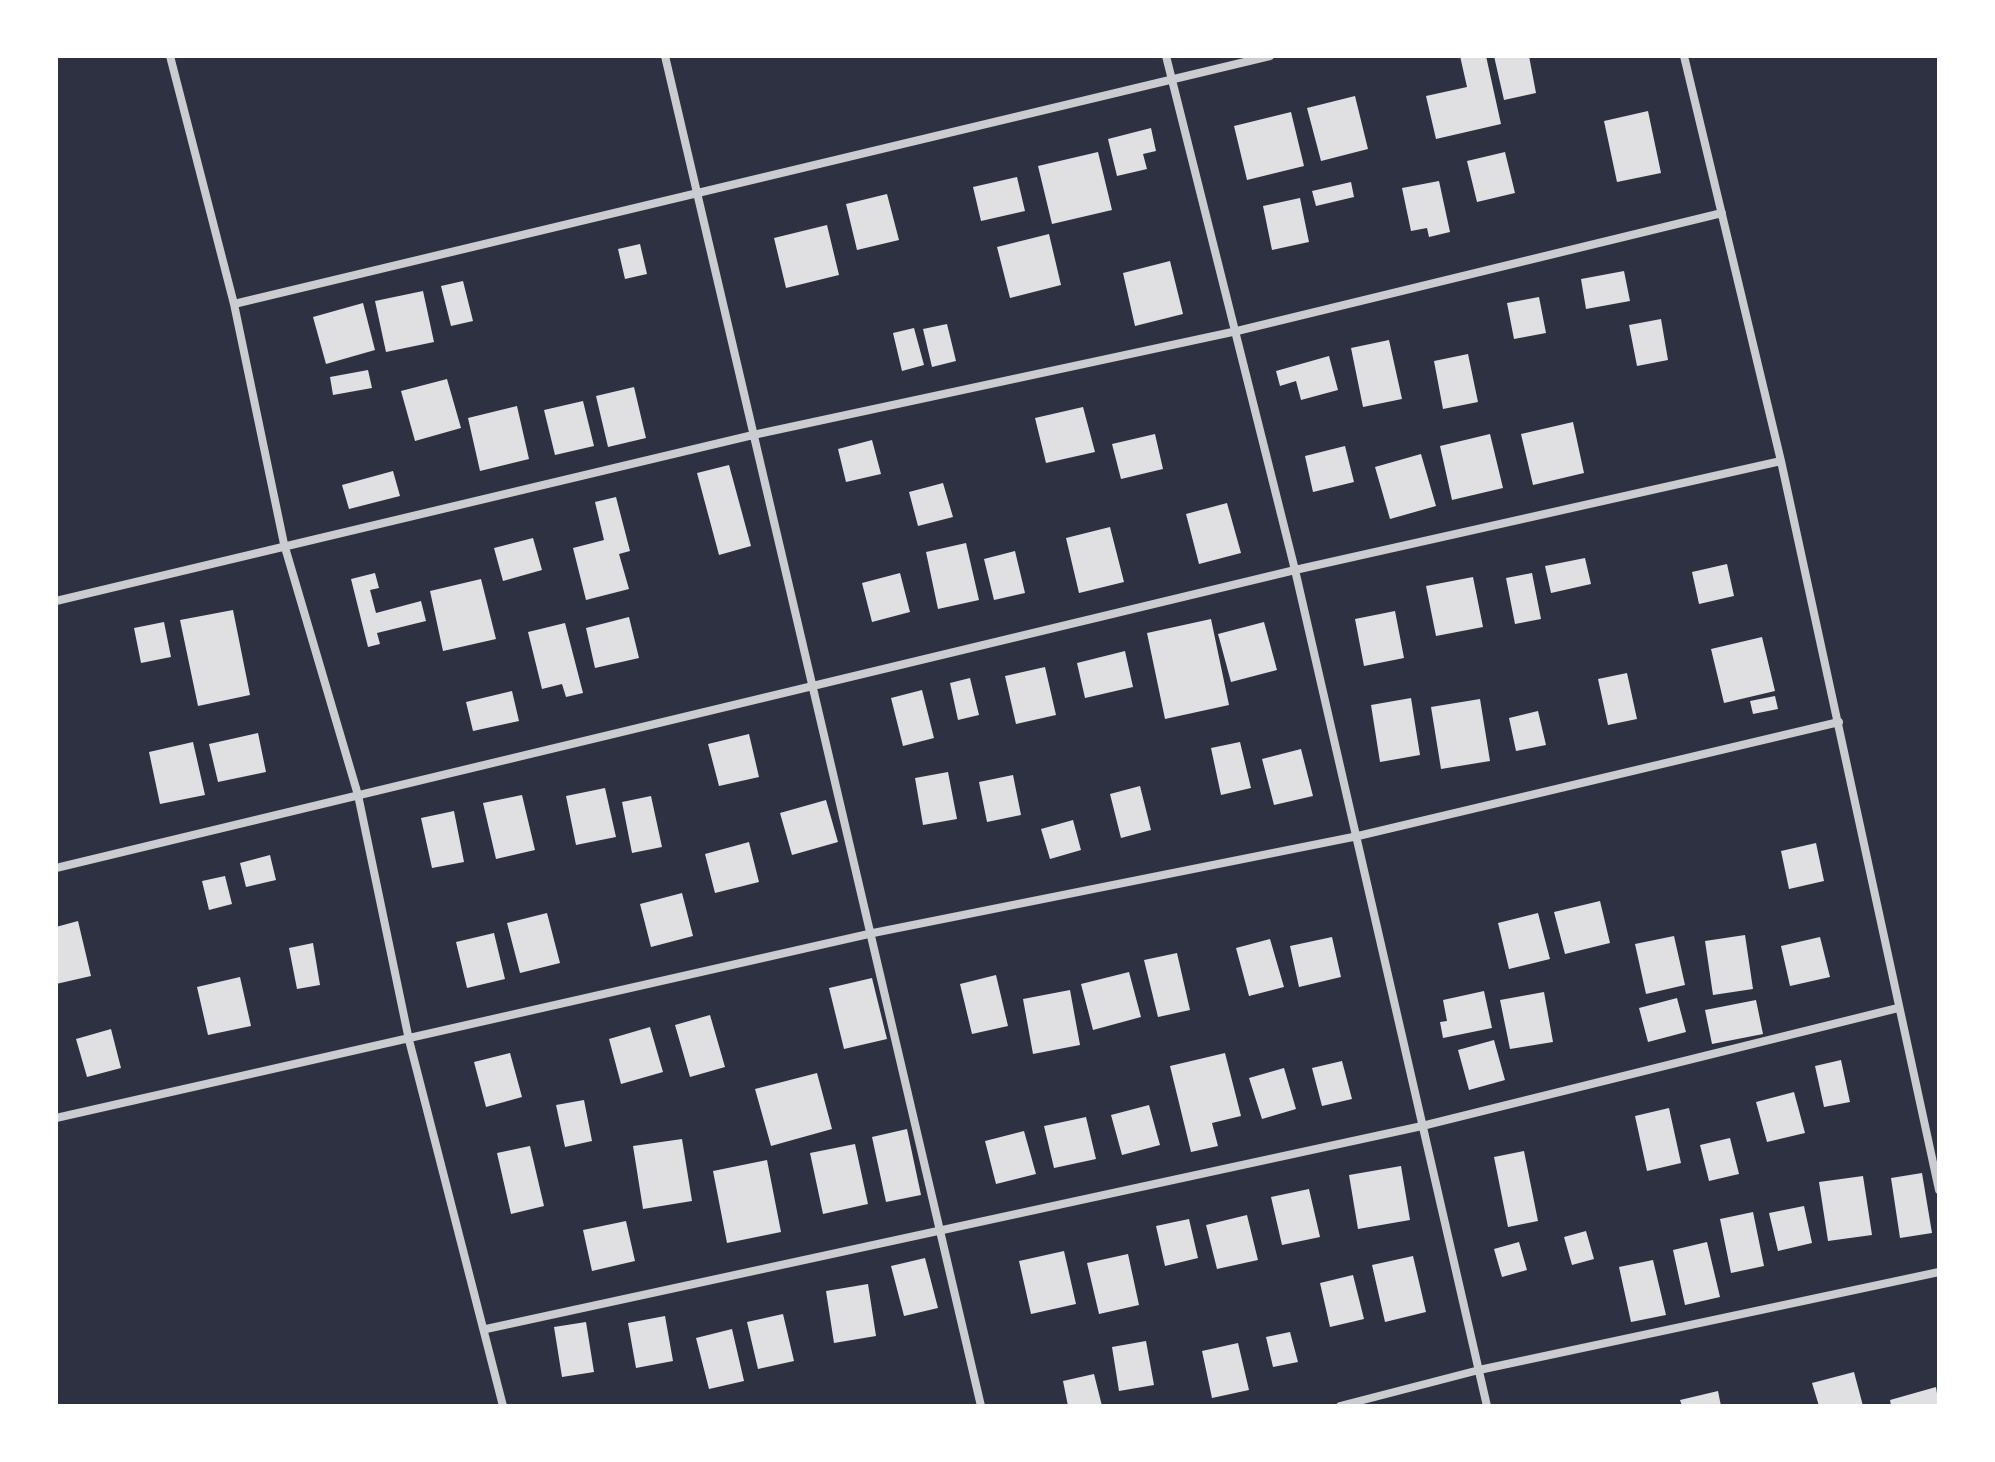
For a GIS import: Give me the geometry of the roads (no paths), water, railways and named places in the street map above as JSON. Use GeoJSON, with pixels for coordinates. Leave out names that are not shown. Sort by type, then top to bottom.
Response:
{"type":"FeatureCollection","features":[{"type":"Feature","properties":{"kind":"street"},"geometry":{"type":"LineString","coordinates":[[170,56],[234,304],[284,544],[358,795],[409,1040],[486,1329],[503,1406]]}},
{"type":"Feature","properties":{"kind":"street"},"geometry":{"type":"LineString","coordinates":[[665,56],[873,933],[981,1406]]}},
{"type":"Feature","properties":{"kind":"street"},"geometry":{"type":"LineString","coordinates":[[1166,56],[1295,570],[1487,1406]]}},
{"type":"Feature","properties":{"kind":"street"},"geometry":{"type":"LineString","coordinates":[[234,304],[1270,56]]}},
{"type":"Feature","properties":{"kind":"street"},"geometry":{"type":"LineString","coordinates":[[1684,56],[1781,461],[1939,1190]]}},
{"type":"Feature","properties":{"kind":"street"},"geometry":{"type":"LineString","coordinates":[[56,601],[284,544],[753,435],[1237,331],[1722,213]]}},
{"type":"Feature","properties":{"kind":"street"},"geometry":{"type":"LineString","coordinates":[[56,868],[1295,570],[1781,461]]}},
{"type":"Feature","properties":{"kind":"street"},"geometry":{"type":"LineString","coordinates":[[56,1118],[873,933],[1358,836],[1839,722]]}},
{"type":"Feature","properties":{"kind":"street"},"geometry":{"type":"LineString","coordinates":[[486,1329],[1422,1126],[1898,1008]]}},
{"type":"Feature","properties":{"kind":"street"},"geometry":{"type":"LineString","coordinates":[[1340,1406],[1479,1370],[1939,1272]]}}]}
